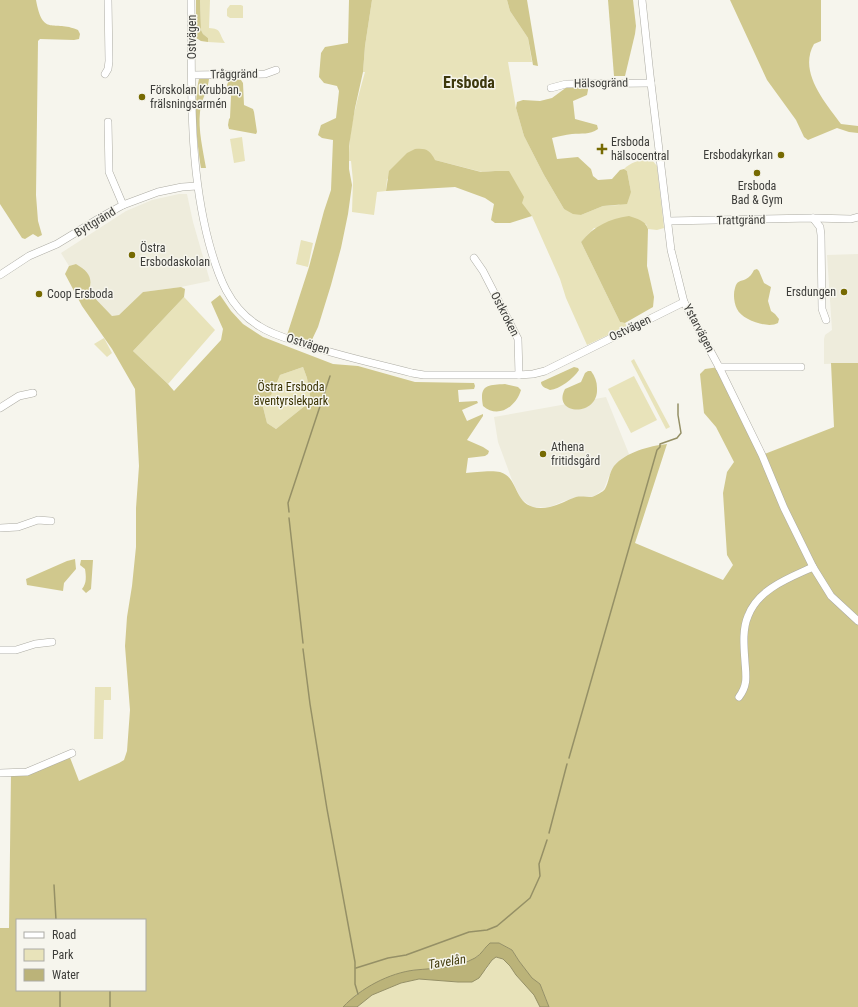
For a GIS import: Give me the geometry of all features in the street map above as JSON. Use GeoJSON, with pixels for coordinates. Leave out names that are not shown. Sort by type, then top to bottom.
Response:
{"type":"FeatureCollection","features":[{"type":"Feature","properties":{"kind":"street"},"geometry":{"type":"LineString","coordinates":[[105,74],[109,61],[108,0]]}},
{"type":"Feature","properties":{"kind":"street","name":"Ostvägen"},"geometry":{"type":"LineString","coordinates":[[191,0],[192,134],[197,186],[205,226],[220,279],[232,302],[247,317],[259,326],[309,346],[412,373],[424,375],[519,375],[545,371],[684,302]]}},
{"type":"Feature","properties":{"kind":"street","name":"Ystarvägen"},"geometry":{"type":"LineString","coordinates":[[642,0],[671,250],[684,302],[719,367],[762,455],[784,508],[812,567],[831,596],[858,621]]}},
{"type":"Feature","properties":{"kind":"street","name":"Tråggränd"},"geometry":{"type":"LineString","coordinates":[[192,75],[265,74],[276,70]]}},
{"type":"Feature","properties":{"kind":"street","name":"Hälsogränd"},"geometry":{"type":"LineString","coordinates":[[551,88],[566,84],[651,83]]}},
{"type":"Feature","properties":{"kind":"street"},"geometry":{"type":"LineString","coordinates":[[108,122],[109,172],[123,205]]}},
{"type":"Feature","properties":{"kind":"street","name":"Byttgränd"},"geometry":{"type":"LineString","coordinates":[[0,275],[29,256],[58,244],[102,216],[123,205],[158,192],[182,187],[197,186]]}},
{"type":"Feature","properties":{"kind":"street"},"geometry":{"type":"LineString","coordinates":[[813,218],[820,227],[822,309],[826,320]]}},
{"type":"Feature","properties":{"kind":"street","name":"Trattgränd"},"geometry":{"type":"LineString","coordinates":[[668,221],[858,218]]}},
{"type":"Feature","properties":{"kind":"street","name":"Ostkroken"},"geometry":{"type":"LineString","coordinates":[[474,258],[483,271],[518,339],[519,375]]}},
{"type":"Feature","properties":{"kind":"street"},"geometry":{"type":"LineString","coordinates":[[719,367],[800,367]]}},
{"type":"Feature","properties":{"kind":"street"},"geometry":{"type":"LineString","coordinates":[[0,408],[20,396],[33,393]]}},
{"type":"Feature","properties":{"kind":"street"},"geometry":{"type":"LineString","coordinates":[[0,528],[18,527],[38,520],[51,521]]}},
{"type":"Feature","properties":{"kind":"street"},"geometry":{"type":"LineString","coordinates":[[739,697],[744,690],[746,682],[744,631],[748,615],[759,598],[767,591],[783,580],[812,567]]}},
{"type":"Feature","properties":{"kind":"street"},"geometry":{"type":"LineString","coordinates":[[0,650],[16,650],[35,644],[52,642]]}},
{"type":"Feature","properties":{"kind":"street"},"geometry":{"type":"LineString","coordinates":[[0,773],[27,772],[72,753]]}},
{"type":"Feature","properties":{"kind":"shaded area"},"geometry":{"type":"Polygon","coordinates":[[[0,0],[36,0],[42,19],[46,23],[50,25],[69,27],[78,30],[80,34],[79,39],[74,40],[40,39],[38,41],[36,195],[38,221],[42,235],[38,237],[33,234],[25,239],[22,238],[0,204],[0,0]]]}},
{"type":"Feature","properties":{"kind":"shaded area"},"geometry":{"type":"Polygon","coordinates":[[[196,0],[200,0],[201,30],[208,38],[208,42],[201,41],[196,38],[196,0]]]}},
{"type":"Feature","properties":{"kind":"shaded area"},"geometry":{"type":"Polygon","coordinates":[[[349,0],[372,0],[365,46],[363,72],[349,146],[349,169],[352,185],[341,248],[318,327],[309,346],[286,338],[309,267],[331,190],[333,140],[322,138],[318,135],[321,125],[336,118],[339,91],[337,86],[324,83],[319,77],[321,53],[325,47],[348,43],[349,0]]]}},
{"type":"Feature","properties":{"kind":"shaded area"},"geometry":{"type":"Polygon","coordinates":[[[507,0],[527,0],[538,66],[533,65],[528,38],[510,11],[507,0]]]}},
{"type":"Feature","properties":{"kind":"shaded area"},"geometry":{"type":"Polygon","coordinates":[[[608,0],[633,0],[636,26],[625,76],[614,76],[608,0]]]}},
{"type":"Feature","properties":{"kind":"shaded area"},"geometry":{"type":"Polygon","coordinates":[[[730,0],[821,0],[821,41],[814,44],[810,55],[809,65],[811,76],[821,96],[841,124],[858,126],[858,133],[837,128],[808,140],[804,137],[796,120],[767,80],[730,0]]]}},
{"type":"Feature","properties":{"kind":"shaded area"},"geometry":{"type":"Polygon","coordinates":[[[199,79],[209,79],[203,99],[200,119],[201,140],[206,168],[201,168],[197,135],[196,100],[199,79]]]}},
{"type":"Feature","properties":{"kind":"shaded area"},"geometry":{"type":"Polygon","coordinates":[[[229,80],[241,80],[243,83],[244,105],[253,109],[257,132],[256,134],[229,129],[228,125],[230,118],[231,96],[227,85],[229,80]]]}},
{"type":"Feature","properties":{"kind":"shaded area"},"geometry":{"type":"Polygon","coordinates":[[[588,83],[587,95],[573,101],[575,119],[597,125],[598,129],[588,133],[572,134],[552,138],[557,159],[578,157],[591,169],[593,176],[598,180],[612,179],[620,170],[624,169],[627,171],[631,192],[627,204],[603,206],[581,215],[573,214],[564,209],[544,175],[524,136],[516,108],[517,102],[523,100],[540,101],[552,98],[571,84],[588,83]]]}},
{"type":"Feature","properties":{"kind":"shaded area"},"geometry":{"type":"Polygon","coordinates":[[[415,149],[427,150],[435,160],[481,172],[509,171],[524,197],[522,203],[532,216],[510,223],[495,223],[491,220],[494,204],[485,198],[455,187],[386,191],[389,171],[407,153],[415,149]]]}},
{"type":"Feature","properties":{"kind":"shaded area","name":"Östra Ersbodaskolan"},"geometry":{"type":"Polygon","coordinates":[[[179,194],[187,194],[193,222],[210,281],[181,287],[143,292],[119,315],[112,316],[89,292],[91,284],[76,264],[69,266],[61,253],[126,211],[152,200],[179,194]]]}},
{"type":"Feature","properties":{"kind":"shaded area"},"geometry":{"type":"Polygon","coordinates":[[[629,216],[643,222],[648,229],[647,266],[654,297],[653,307],[625,323],[620,322],[581,242],[586,236],[602,224],[629,216]]]}},
{"type":"Feature","properties":{"kind":"shaded area","name":"Ersdungen"},"geometry":{"type":"Polygon","coordinates":[[[858,254],[858,363],[824,364],[824,339],[825,335],[832,330],[827,255],[858,254]]]}},
{"type":"Feature","properties":{"kind":"shaded area"},"geometry":{"type":"Polygon","coordinates":[[[76,264],[87,272],[90,279],[89,292],[112,316],[119,315],[143,292],[181,287],[185,289],[184,297],[133,351],[174,391],[221,340],[223,329],[211,302],[220,295],[231,311],[243,324],[263,337],[333,364],[358,366],[415,382],[474,383],[474,389],[458,390],[459,402],[477,401],[478,403],[462,410],[467,421],[483,414],[467,440],[489,451],[485,456],[468,458],[466,473],[483,471],[500,472],[512,481],[523,501],[538,508],[557,505],[576,497],[595,496],[605,489],[612,469],[619,461],[638,450],[667,444],[635,543],[723,580],[733,565],[727,555],[723,493],[727,472],[734,462],[716,427],[704,413],[700,374],[705,369],[719,367],[762,455],[834,427],[831,363],[858,363],[858,1007],[549,1007],[540,984],[532,979],[512,950],[499,943],[485,948],[482,953],[474,959],[449,968],[414,970],[365,989],[343,1007],[0,1007],[0,928],[9,928],[11,773],[69,755],[79,781],[124,760],[127,751],[130,710],[125,646],[127,617],[136,547],[136,508],[139,466],[135,389],[112,349],[82,306],[65,274],[69,266],[76,264]],[[303,367],[280,375],[271,395],[265,398],[263,407],[267,423],[276,429],[311,401],[307,378],[303,367]]]}},
{"type":"Feature","properties":{"kind":"shaded area"},"geometry":{"type":"Polygon","coordinates":[[[757,269],[764,283],[771,287],[768,301],[771,311],[779,319],[778,323],[774,325],[762,324],[744,317],[737,309],[735,304],[734,293],[737,284],[749,277],[754,270],[757,269]]]}},
{"type":"Feature","properties":{"kind":"shaded area"},"geometry":{"type":"Polygon","coordinates":[[[574,367],[578,368],[579,370],[562,386],[550,390],[542,385],[541,382],[574,367]]]}},
{"type":"Feature","properties":{"kind":"shaded area"},"geometry":{"type":"Polygon","coordinates":[[[591,371],[596,381],[596,398],[591,404],[584,408],[576,410],[570,408],[564,404],[562,398],[565,389],[581,382],[585,373],[591,371]]]}},
{"type":"Feature","properties":{"kind":"shaded area"},"geometry":{"type":"Polygon","coordinates":[[[505,384],[518,387],[521,390],[519,396],[511,406],[500,411],[495,411],[489,410],[483,406],[483,390],[489,386],[505,384]]]}},
{"type":"Feature","properties":{"kind":"shaded area"},"geometry":{"type":"Polygon","coordinates":[[[606,397],[629,454],[614,467],[604,489],[593,497],[579,497],[550,507],[532,507],[521,499],[512,480],[498,442],[494,417],[606,397]]]}},
{"type":"Feature","properties":{"kind":"shaded area"},"geometry":{"type":"Polygon","coordinates":[[[75,559],[76,569],[64,583],[63,591],[27,585],[26,579],[75,559]]]}},
{"type":"Feature","properties":{"kind":"shaded area"},"geometry":{"type":"Polygon","coordinates":[[[81,560],[93,560],[91,589],[86,593],[82,589],[85,584],[86,577],[85,569],[80,565],[81,560]]]}},
{"type":"Feature","properties":{"kind":"green space"},"geometry":{"type":"Polygon","coordinates":[[[200,0],[210,0],[209,28],[218,30],[225,43],[208,42],[208,38],[203,34],[201,30],[200,0]]]}},
{"type":"Feature","properties":{"kind":"green space"},"geometry":{"type":"Polygon","coordinates":[[[372,0],[507,0],[510,11],[528,38],[532,62],[508,62],[516,108],[524,136],[544,175],[564,209],[581,215],[603,206],[619,205],[631,192],[627,171],[624,169],[633,163],[644,160],[652,160],[657,166],[664,228],[657,230],[648,229],[646,224],[594,228],[581,242],[620,322],[625,323],[627,326],[587,345],[532,216],[495,171],[482,172],[435,160],[387,179],[386,191],[377,192],[374,215],[352,212],[353,181],[351,161],[349,161],[350,138],[365,72],[363,72],[365,46],[372,0]]]}},
{"type":"Feature","properties":{"kind":"green space"},"geometry":{"type":"Polygon","coordinates":[[[230,5],[243,6],[243,18],[230,18],[227,16],[227,9],[230,5]]]}},
{"type":"Feature","properties":{"kind":"green space"},"geometry":{"type":"Polygon","coordinates":[[[242,137],[245,161],[234,163],[230,139],[242,137]]]}},
{"type":"Feature","properties":{"kind":"green space"},"geometry":{"type":"Polygon","coordinates":[[[301,240],[313,243],[308,267],[296,264],[301,240]]]}},
{"type":"Feature","properties":{"kind":"green space"},"geometry":{"type":"Polygon","coordinates":[[[184,297],[215,330],[168,384],[133,351],[184,297]]]}},
{"type":"Feature","properties":{"kind":"green space"},"geometry":{"type":"Polygon","coordinates":[[[104,338],[112,353],[107,357],[94,344],[104,338]]]}},
{"type":"Feature","properties":{"kind":"green space"},"geometry":{"type":"Polygon","coordinates":[[[634,359],[670,427],[666,429],[631,361],[634,359]]]}},
{"type":"Feature","properties":{"kind":"green space","name":"Östra Ersboda äventyrslekpark"},"geometry":{"type":"Polygon","coordinates":[[[303,367],[307,378],[311,401],[276,429],[267,423],[263,407],[265,398],[280,375],[303,367]]]}},
{"type":"Feature","properties":{"kind":"green space"},"geometry":{"type":"Polygon","coordinates":[[[634,376],[657,420],[631,433],[608,389],[634,376]]]}},
{"type":"Feature","properties":{"kind":"green space"},"geometry":{"type":"Polygon","coordinates":[[[95,687],[111,687],[111,700],[104,700],[103,739],[94,739],[95,687]]]}},
{"type":"Feature","properties":{"kind":"green space"},"geometry":{"type":"Polygon","coordinates":[[[495,957],[503,959],[510,966],[516,975],[535,995],[540,1007],[357,1007],[372,995],[401,983],[420,979],[458,982],[486,970],[495,957]]]}},
{"type":"Feature","properties":{"kind":"water"},"geometry":{"type":"Polygon","coordinates":[[[490,943],[499,943],[512,950],[532,978],[540,984],[549,1007],[540,1007],[534,995],[510,966],[503,959],[496,957],[492,960],[479,978],[472,982],[419,979],[401,983],[372,995],[357,1007],[343,1007],[350,1000],[376,982],[395,974],[461,964],[477,956],[490,943]]]}},
{"type":"Feature","properties":{"kind":"waterway"},"geometry":{"type":"LineString","coordinates":[[289,512],[288,503],[330,376]]}},
{"type":"Feature","properties":{"kind":"waterway"},"geometry":{"type":"LineString","coordinates":[[569,758],[657,450],[660,447],[660,444],[677,438],[681,433],[678,404]]}},
{"type":"Feature","properties":{"kind":"waterway"},"geometry":{"type":"LineString","coordinates":[[289,518],[303,643]]}},
{"type":"Feature","properties":{"kind":"waterway"},"geometry":{"type":"LineString","coordinates":[[303,649],[310,704],[327,809],[355,962],[355,984],[358,994]]}},
{"type":"Feature","properties":{"kind":"waterway"},"geometry":{"type":"LineString","coordinates":[[549,833],[567,764]]}},
{"type":"Feature","properties":{"kind":"waterway"},"geometry":{"type":"LineString","coordinates":[[356,968],[388,958],[406,955],[469,932],[487,930],[497,926],[530,898],[540,876],[539,864],[547,840]]}},
{"type":"Feature","properties":{"kind":"waterway"},"geometry":{"type":"LineString","coordinates":[[54,885],[56,919]]}},
{"type":"Feature","properties":{"kind":"waterway"},"geometry":{"type":"LineString","coordinates":[[60,991],[60,1007]]}},
{"type":"Feature","properties":{"kind":"waterway"},"geometry":{"type":"LineString","coordinates":[[110,991],[110,1007]]}},
{"type":"Feature","properties":{"kind":"place","name":"Förskolan Krubban, frälsningsarmén"},"geometry":{"type":"Point","coordinates":[142,97]}},
{"type":"Feature","properties":{"kind":"place","name":"Ersboda hälsocentral"},"geometry":{"type":"Point","coordinates":[602,149]}},
{"type":"Feature","properties":{"kind":"place","name":"Ersbodakyrkan"},"geometry":{"type":"Point","coordinates":[781,155]}},
{"type":"Feature","properties":{"kind":"place","name":"Ersboda Bad & Gym"},"geometry":{"type":"Point","coordinates":[757,173]}},
{"type":"Feature","properties":{"kind":"place","name":"Östra Ersbodaskolan"},"geometry":{"type":"Point","coordinates":[132,255]}},
{"type":"Feature","properties":{"kind":"place","name":"Ersdungen"},"geometry":{"type":"Point","coordinates":[844,292]}},
{"type":"Feature","properties":{"kind":"place","name":"Coop Ersboda"},"geometry":{"type":"Point","coordinates":[39,294]}},
{"type":"Feature","properties":{"kind":"place","name":"Athena fritidsgård"},"geometry":{"type":"Point","coordinates":[543,454]}},
{"type":"Feature","properties":{"kind":"district","name":"Ersboda"},"geometry":{"type":"Point","coordinates":[469,82]}},
{"type":"Feature","properties":{"kind":"water label","name":"Tavelån"},"geometry":{"type":"Point","coordinates":[447,961]}}]}
